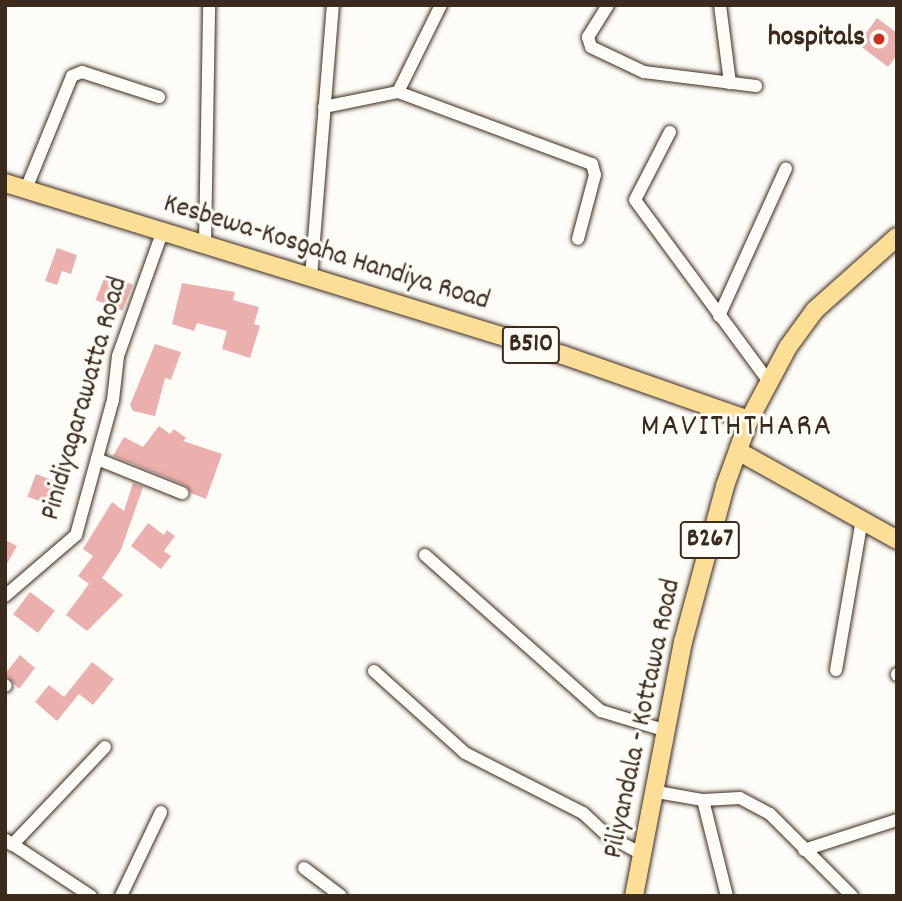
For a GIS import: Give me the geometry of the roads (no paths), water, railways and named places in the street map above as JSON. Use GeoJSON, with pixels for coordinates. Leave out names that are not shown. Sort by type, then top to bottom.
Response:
{"type":"FeatureCollection","features":[{"type":"Feature","properties":{"kind":"main road","name":"Kesbewa-Kosgaha Handiya Road"},"geometry":{"type":"LineString","coordinates":[[5,183],[563,355],[749,420]]}},
{"type":"Feature","properties":{"kind":"main road","name":"Piliyandala - Kottawa Road"},"geometry":{"type":"LineString","coordinates":[[634,896],[657,792],[683,642],[749,420],[788,347],[815,310],[897,237]]}},
{"type":"Feature","properties":{"kind":"main road"},"geometry":{"type":"LineString","coordinates":[[738,451],[897,540]]}},
{"type":"Feature","properties":{"kind":"street"},"geometry":{"type":"LineString","coordinates":[[205,243],[209,5]]}},
{"type":"Feature","properties":{"kind":"street"},"geometry":{"type":"LineString","coordinates":[[311,277],[333,5]]}},
{"type":"Feature","properties":{"kind":"street"},"geometry":{"type":"LineString","coordinates":[[398,92],[441,5]]}},
{"type":"Feature","properties":{"kind":"street"},"geometry":{"type":"LineString","coordinates":[[608,5],[588,37],[591,47],[644,72],[756,86]]}},
{"type":"Feature","properties":{"kind":"street"},"geometry":{"type":"LineString","coordinates":[[720,5],[730,83]]}},
{"type":"Feature","properties":{"kind":"street"},"geometry":{"type":"LineString","coordinates":[[26,189],[72,76],[82,72],[159,97]]}},
{"type":"Feature","properties":{"kind":"street"},"geometry":{"type":"LineString","coordinates":[[324,107],[398,92],[592,164],[595,175],[578,239]]}},
{"type":"Feature","properties":{"kind":"street"},"geometry":{"type":"LineString","coordinates":[[670,132],[635,200],[770,383]]}},
{"type":"Feature","properties":{"kind":"street"},"geometry":{"type":"LineString","coordinates":[[719,316],[786,168]]}},
{"type":"Feature","properties":{"kind":"street","name":"Pinidiyagarawatta Road"},"geometry":{"type":"LineString","coordinates":[[5,596],[76,535],[113,400],[118,356],[163,230]]}},
{"type":"Feature","properties":{"kind":"street"},"geometry":{"type":"LineString","coordinates":[[97,459],[182,493]]}},
{"type":"Feature","properties":{"kind":"street"},"geometry":{"type":"LineString","coordinates":[[836,670],[862,519]]}},
{"type":"Feature","properties":{"kind":"street"},"geometry":{"type":"LineString","coordinates":[[425,555],[601,711],[667,731]]}},
{"type":"Feature","properties":{"kind":"street"},"geometry":{"type":"LineString","coordinates":[[374,671],[465,753],[583,813],[608,836],[644,855]]}},
{"type":"Feature","properties":{"kind":"street"},"geometry":{"type":"LineString","coordinates":[[91,896],[8,843],[105,747]]}},
{"type":"Feature","properties":{"kind":"street"},"geometry":{"type":"LineString","coordinates":[[657,792],[703,800],[740,798],[770,814],[852,896]]}},
{"type":"Feature","properties":{"kind":"street"},"geometry":{"type":"LineString","coordinates":[[703,800],[727,896]]}},
{"type":"Feature","properties":{"kind":"street"},"geometry":{"type":"LineString","coordinates":[[121,896],[161,812]]}},
{"type":"Feature","properties":{"kind":"street"},"geometry":{"type":"LineString","coordinates":[[804,850],[897,820]]}},
{"type":"Feature","properties":{"kind":"street"},"geometry":{"type":"LineString","coordinates":[[304,869],[341,896]]}},
{"type":"Feature","properties":{"kind":"place","name":"hospitals"},"geometry":{"type":"Point","coordinates":[879,39]}},
{"type":"Feature","properties":{"kind":"district","name":"MAVITHTHARA"},"geometry":{"type":"Point","coordinates":[737,428]}}]}
